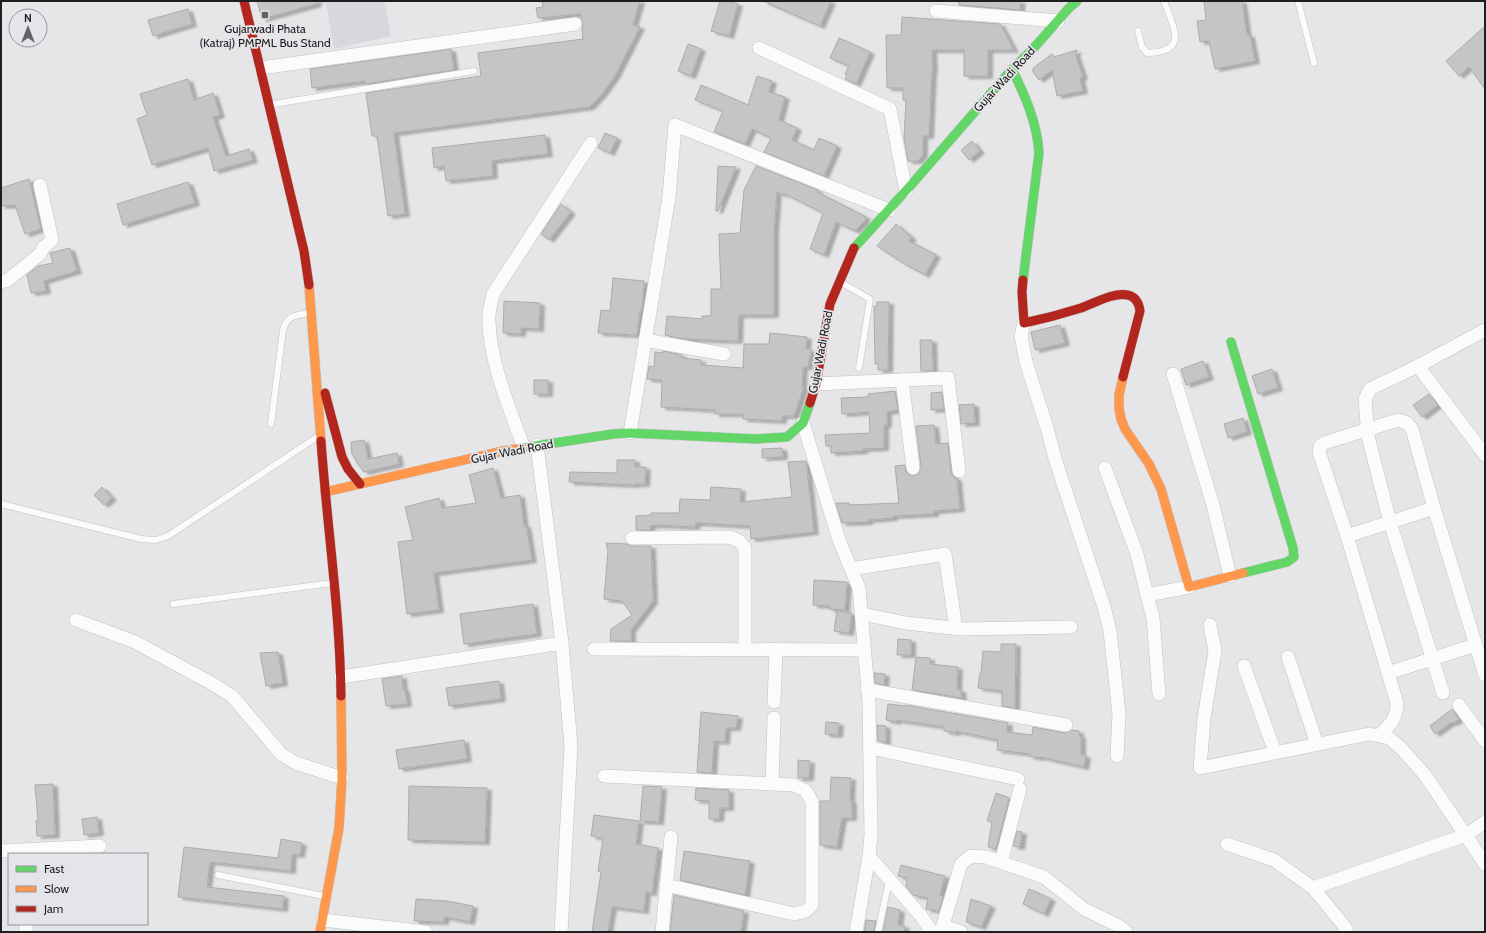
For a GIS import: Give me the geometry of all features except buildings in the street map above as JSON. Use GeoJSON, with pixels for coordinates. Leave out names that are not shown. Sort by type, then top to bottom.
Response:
{"type":"FeatureCollection","features":[{"type":"Feature","properties":{"kind":"main road"},"geometry":{"type":"LineString","coordinates":[[244,1],[304,251],[312,313],[325,492],[335,582],[341,677],[342,778],[339,828],[321,926]]}},
{"type":"Feature","properties":{"kind":"main road","name":"Gujar Wadi Road"},"geometry":{"type":"LineString","coordinates":[[325,492],[502,451],[613,434],[630,433],[764,438],[787,437],[803,424],[816,384],[830,304],[853,249],[906,191],[1012,69],[1058,21],[1067,4],[1077,1]]}},
{"type":"Feature","properties":{"kind":"main road"},"geometry":{"type":"LineString","coordinates":[[1012,69],[1034,122],[1039,139],[1039,152],[1022,292],[1024,323],[1092,304],[1115,295],[1127,295],[1135,298],[1140,304],[1140,312],[1119,395],[1120,419],[1155,475],[1189,587],[1287,562],[1294,557],[1293,548],[1231,342]]}},
{"type":"Feature","properties":{"kind":"main road"},"geometry":{"type":"LineString","coordinates":[[315,349],[333,426],[342,457],[348,469],[360,484]]}},
{"type":"Feature","properties":{"kind":"street"},"geometry":{"type":"LineString","coordinates":[[936,11],[954,7],[1058,21]]}},
{"type":"Feature","properties":{"kind":"street"},"geometry":{"type":"LineString","coordinates":[[261,68],[575,24]]}},
{"type":"Feature","properties":{"kind":"street"},"geometry":{"type":"LineString","coordinates":[[759,48],[890,109],[906,191]]}},
{"type":"Feature","properties":{"kind":"street"},"geometry":{"type":"LineString","coordinates":[[630,433],[668,197],[675,125],[889,210]]}},
{"type":"Feature","properties":{"kind":"street"},"geometry":{"type":"LineString","coordinates":[[524,448],[506,398],[492,350],[489,321],[493,294],[591,144]]}},
{"type":"Feature","properties":{"kind":"street"},"geometry":{"type":"LineString","coordinates":[[1,282],[8,280],[40,254],[42,248],[52,240],[40,185]]}},
{"type":"Feature","properties":{"kind":"street"},"geometry":{"type":"LineString","coordinates":[[1024,323],[1021,336],[1026,362],[1056,462],[1105,610],[1110,631],[1120,714],[1117,756]]}},
{"type":"Feature","properties":{"kind":"street"},"geometry":{"type":"LineString","coordinates":[[1443,693],[1390,522],[1368,436],[1366,399],[1370,389],[1418,366],[1485,330]]}},
{"type":"Feature","properties":{"kind":"street"},"geometry":{"type":"LineString","coordinates":[[645,340],[724,354]]}},
{"type":"Feature","properties":{"kind":"street"},"geometry":{"type":"LineString","coordinates":[[1418,366],[1485,455]]}},
{"type":"Feature","properties":{"kind":"street"},"geometry":{"type":"LineString","coordinates":[[1173,374],[1213,505],[1230,576]]}},
{"type":"Feature","properties":{"kind":"street"},"geometry":{"type":"LineString","coordinates":[[816,384],[948,378],[959,471]]}},
{"type":"Feature","properties":{"kind":"street"},"geometry":{"type":"LineString","coordinates":[[902,380],[913,468]]}},
{"type":"Feature","properties":{"kind":"street"},"geometry":{"type":"LineString","coordinates":[[1379,735],[1393,722],[1397,710],[1397,703],[1347,536],[1319,452],[1320,446],[1324,443],[1398,420],[1407,423],[1412,429],[1434,508],[1485,675]]}},
{"type":"Feature","properties":{"kind":"street"},"geometry":{"type":"LineString","coordinates":[[803,424],[839,540],[859,588],[862,614],[871,748],[870,835],[869,856],[856,932]]}},
{"type":"Feature","properties":{"kind":"street"},"geometry":{"type":"LineString","coordinates":[[537,445],[562,643],[571,746],[561,932]]}},
{"type":"Feature","properties":{"kind":"street"},"geometry":{"type":"LineString","coordinates":[[1105,468],[1134,547],[1147,595],[1153,625],[1159,694]]}},
{"type":"Feature","properties":{"kind":"street"},"geometry":{"type":"LineString","coordinates":[[1347,536],[1434,508]]}},
{"type":"Feature","properties":{"kind":"street"},"geometry":{"type":"LineString","coordinates":[[632,538],[730,538],[740,541],[745,548],[745,650]]}},
{"type":"Feature","properties":{"kind":"street"},"geometry":{"type":"LineString","coordinates":[[851,568],[945,554],[956,629]]}},
{"type":"Feature","properties":{"kind":"street"},"geometry":{"type":"LineString","coordinates":[[1147,595],[1189,587]]}},
{"type":"Feature","properties":{"kind":"street"},"geometry":{"type":"LineString","coordinates":[[862,614],[906,623],[956,629],[1071,627]]}},
{"type":"Feature","properties":{"kind":"street"},"geometry":{"type":"LineString","coordinates":[[76,620],[148,648],[212,683],[232,696],[280,754],[296,763],[342,778]]}},
{"type":"Feature","properties":{"kind":"street"},"geometry":{"type":"LineString","coordinates":[[1210,625],[1215,651],[1204,718],[1200,768],[1369,734],[1389,738],[1400,747],[1420,770],[1485,864]]}},
{"type":"Feature","properties":{"kind":"street"},"geometry":{"type":"LineString","coordinates":[[341,677],[562,643]]}},
{"type":"Feature","properties":{"kind":"street"},"geometry":{"type":"LineString","coordinates":[[1388,673],[1475,645]]}},
{"type":"Feature","properties":{"kind":"street"},"geometry":{"type":"LineString","coordinates":[[594,649],[865,650]]}},
{"type":"Feature","properties":{"kind":"street"},"geometry":{"type":"LineString","coordinates":[[774,702],[776,650]]}},
{"type":"Feature","properties":{"kind":"street"},"geometry":{"type":"LineString","coordinates":[[1288,657],[1318,744]]}},
{"type":"Feature","properties":{"kind":"street"},"geometry":{"type":"LineString","coordinates":[[1244,666],[1275,752]]}},
{"type":"Feature","properties":{"kind":"street"},"geometry":{"type":"LineString","coordinates":[[868,690],[1066,725]]}},
{"type":"Feature","properties":{"kind":"street"},"geometry":{"type":"LineString","coordinates":[[1459,705],[1485,741]]}},
{"type":"Feature","properties":{"kind":"street"},"geometry":{"type":"LineString","coordinates":[[772,784],[774,718]]}},
{"type":"Feature","properties":{"kind":"street"},"geometry":{"type":"LineString","coordinates":[[871,748],[1019,784],[1001,862]]}},
{"type":"Feature","properties":{"kind":"street"},"geometry":{"type":"LineString","coordinates":[[604,776],[794,785],[806,791],[812,802],[812,905],[806,911],[794,914],[666,885]]}},
{"type":"Feature","properties":{"kind":"street"},"geometry":{"type":"LineString","coordinates":[[1313,888],[1466,835],[1485,822]]}},
{"type":"Feature","properties":{"kind":"street"},"geometry":{"type":"LineString","coordinates":[[662,932],[671,837]]}},
{"type":"Feature","properties":{"kind":"street"},"geometry":{"type":"LineString","coordinates":[[1227,844],[1274,860],[1313,888],[1345,927],[1347,932]]}},
{"type":"Feature","properties":{"kind":"street"},"geometry":{"type":"LineString","coordinates":[[1,851],[24,852],[100,846]]}},
{"type":"Feature","properties":{"kind":"street"},"geometry":{"type":"LineString","coordinates":[[869,856],[921,916],[939,930],[961,932]]}},
{"type":"Feature","properties":{"kind":"street"},"geometry":{"type":"LineString","coordinates":[[939,930],[962,864],[971,856],[986,857],[1044,877],[1084,909],[1119,926],[1126,932]]}},
{"type":"Feature","properties":{"kind":"street"},"geometry":{"type":"LineString","coordinates":[[321,926],[426,932]]}},
{"type":"Feature","properties":{"kind":"lane"},"geometry":{"type":"LineString","coordinates":[[1138,32],[1142,47],[1147,53],[1158,53],[1172,46],[1175,42],[1176,36],[1164,1]]}},
{"type":"Feature","properties":{"kind":"lane"},"geometry":{"type":"LineString","coordinates":[[1298,1],[1314,63]]}},
{"type":"Feature","properties":{"kind":"lane"},"geometry":{"type":"LineString","coordinates":[[270,105],[474,71]]}},
{"type":"Feature","properties":{"kind":"lane"},"geometry":{"type":"LineString","coordinates":[[839,282],[870,299],[859,368]]}},
{"type":"Feature","properties":{"kind":"lane"},"geometry":{"type":"LineString","coordinates":[[271,424],[283,330],[286,321],[292,317],[312,313]]}},
{"type":"Feature","properties":{"kind":"lane"},"geometry":{"type":"LineString","coordinates":[[1,504],[141,539],[156,540],[168,536],[321,434]]}},
{"type":"Feature","properties":{"kind":"lane"},"geometry":{"type":"LineString","coordinates":[[173,604],[335,582]]}},
{"type":"Feature","properties":{"kind":"lane"},"geometry":{"type":"LineString","coordinates":[[218,875],[327,897]]}},
{"type":"Feature","properties":{"kind":"lane"},"geometry":{"type":"LineString","coordinates":[[878,932],[889,879]]}},
{"type":"Feature","properties":{"kind":"shaded area"},"geometry":{"type":"Polygon","coordinates":[[[300,1],[384,1],[391,36],[334,49],[326,3],[302,9],[300,1]]]}},
{"type":"Feature","properties":{"kind":"traffic: fast"},"geometry":{"type":"LineString","coordinates":[[854,248],[1012,69],[1032,50],[1077,1]]}},
{"type":"Feature","properties":{"kind":"traffic: fast"},"geometry":{"type":"LineString","coordinates":[[1012,69],[1026,99],[1033,120],[1039,153],[1023,280]]}},
{"type":"Feature","properties":{"kind":"traffic: fast"},"geometry":{"type":"LineString","coordinates":[[1231,342],[1293,548],[1294,557],[1287,562],[1243,573]]}},
{"type":"Feature","properties":{"kind":"traffic: fast"},"geometry":{"type":"LineString","coordinates":[[522,448],[613,434],[630,433],[756,439],[787,437],[803,423],[810,403]]}},
{"type":"Feature","properties":{"kind":"traffic: slow"},"geometry":{"type":"LineString","coordinates":[[309,285],[321,441]]}},
{"type":"Feature","properties":{"kind":"traffic: slow"},"geometry":{"type":"LineString","coordinates":[[1123,377],[1119,395],[1121,419],[1125,429],[1149,464],[1161,489],[1189,587],[1243,573]]}},
{"type":"Feature","properties":{"kind":"traffic: slow"},"geometry":{"type":"LineString","coordinates":[[325,492],[503,451],[522,448]]}},
{"type":"Feature","properties":{"kind":"traffic: slow"},"geometry":{"type":"LineString","coordinates":[[320,932],[339,828],[342,778],[341,696]]}},
{"type":"Feature","properties":{"kind":"traffic: jam"},"geometry":{"type":"LineString","coordinates":[[244,1],[304,251],[309,285]]}},
{"type":"Feature","properties":{"kind":"traffic: jam"},"geometry":{"type":"LineString","coordinates":[[810,403],[816,384],[830,304],[854,248]]}},
{"type":"Feature","properties":{"kind":"traffic: jam"},"geometry":{"type":"LineString","coordinates":[[1023,280],[1022,292],[1024,323],[1081,308],[1104,298],[1116,295],[1128,295],[1135,299],[1138,303],[1140,311],[1123,377]]}},
{"type":"Feature","properties":{"kind":"traffic: jam"},"geometry":{"type":"LineString","coordinates":[[325,393],[342,457],[348,469],[360,484]]}},
{"type":"Feature","properties":{"kind":"traffic: jam"},"geometry":{"type":"LineString","coordinates":[[321,441],[336,600],[341,696]]}},
{"type":"Feature","properties":{"kind":"place","name":"Gujarwadi Phata (Katraj) PMPML Bus Stand"},"geometry":{"type":"Point","coordinates":[265,15]}}]}
